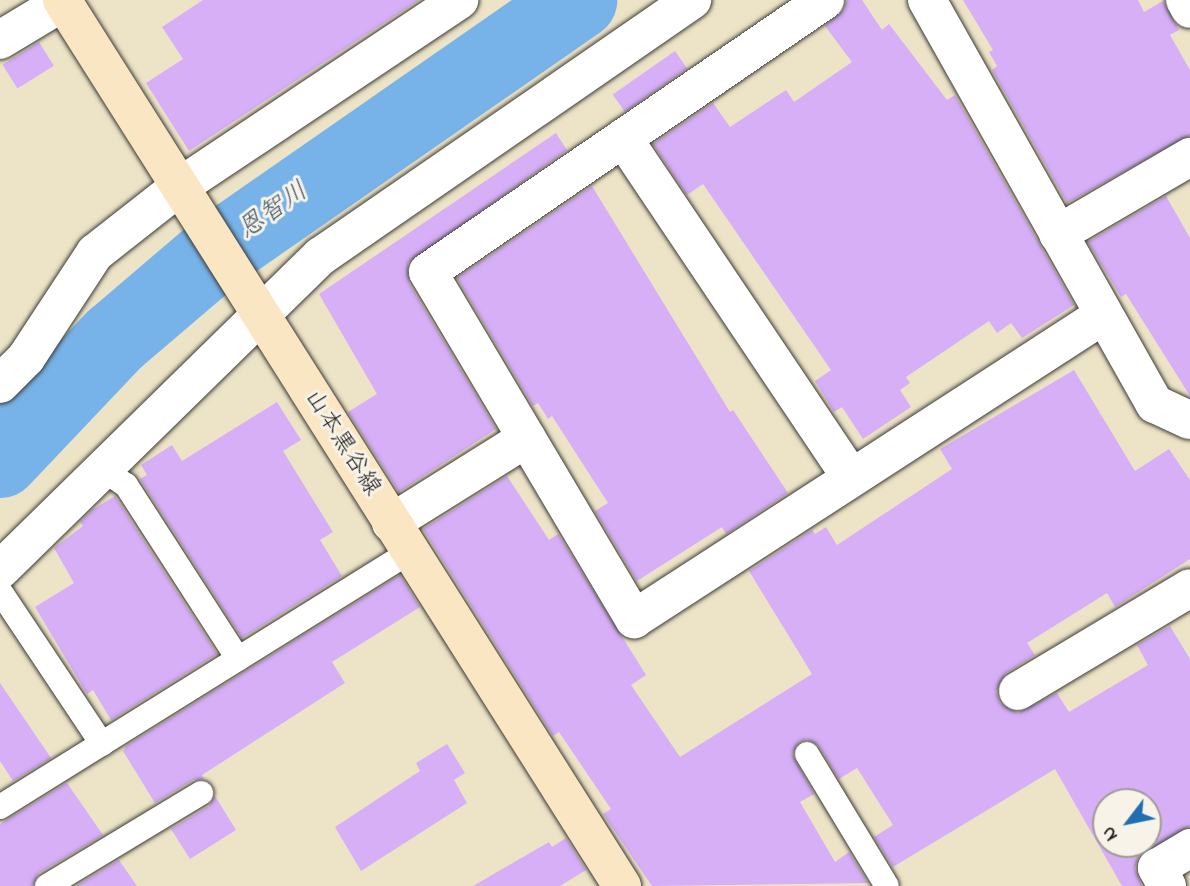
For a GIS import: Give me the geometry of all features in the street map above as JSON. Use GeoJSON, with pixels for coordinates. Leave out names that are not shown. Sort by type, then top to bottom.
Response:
{"type":"FeatureCollection","features":[{"type":"Feature","properties":{"kind":"main road","name":"山本黒谷線"},"geometry":{"type":"LineString","coordinates":[[62,1],[622,886]]}},
{"type":"Feature","properties":{"kind":"street"},"geometry":{"type":"LineString","coordinates":[[0,384],[26,358],[95,253],[184,194],[459,0]]}},
{"type":"Feature","properties":{"kind":"street"},"geometry":{"type":"LineString","coordinates":[[0,570],[103,469],[253,303],[692,0]]}},
{"type":"Feature","properties":{"kind":"street"},"geometry":{"type":"LineString","coordinates":[[825,0],[428,272],[634,619],[849,476],[1102,316]]}},
{"type":"Feature","properties":{"kind":"street"},"geometry":{"type":"LineString","coordinates":[[927,0],[1102,316],[1155,404],[1190,420]]}},
{"type":"Feature","properties":{"kind":"street"},"geometry":{"type":"LineString","coordinates":[[1185,0],[1190,9]]}},
{"type":"Feature","properties":{"kind":"street"},"geometry":{"type":"LineString","coordinates":[[0,40],[62,1]]}},
{"type":"Feature","properties":{"kind":"street"},"geometry":{"type":"LineString","coordinates":[[623,138],[849,476]]}},
{"type":"Feature","properties":{"kind":"street"},"geometry":{"type":"LineString","coordinates":[[1058,234],[1190,157]]}},
{"type":"Feature","properties":{"kind":"street"},"geometry":{"type":"LineString","coordinates":[[400,537],[527,438]]}},
{"type":"Feature","properties":{"kind":"street"},"geometry":{"type":"LineString","coordinates":[[1018,691],[1187,597]]}},
{"type":"Feature","properties":{"kind":"street"},"geometry":{"type":"LineString","coordinates":[[1167,886],[1157,868],[1190,848]]}},
{"type":"Feature","properties":{"kind":"lane"},"geometry":{"type":"LineString","coordinates":[[103,469],[126,485],[238,659]]}},
{"type":"Feature","properties":{"kind":"lane"},"geometry":{"type":"LineString","coordinates":[[0,807],[238,659],[400,537]]}},
{"type":"Feature","properties":{"kind":"lane"},"geometry":{"type":"LineString","coordinates":[[0,591],[102,744]]}},
{"type":"Feature","properties":{"kind":"lane"},"geometry":{"type":"LineString","coordinates":[[807,754],[887,886]]}},
{"type":"Feature","properties":{"kind":"lane"},"geometry":{"type":"LineString","coordinates":[[47,886],[201,793]]}},
{"type":"Feature","properties":{"kind":"building"},"geometry":{"type":"Polygon","coordinates":[[[203,0],[419,0],[189,151],[146,83],[183,59],[162,27],[203,0]]]}},
{"type":"Feature","properties":{"kind":"building"},"geometry":{"type":"Polygon","coordinates":[[[847,0],[862,0],[882,30],[889,24],[947,100],[955,95],[1074,305],[1022,338],[1011,323],[997,333],[989,321],[906,377],[910,383],[900,390],[911,407],[863,439],[842,407],[834,412],[815,381],[831,370],[703,184],[687,195],[653,144],[713,103],[730,127],[786,90],[794,102],[852,62],[825,26],[844,10],[847,0]]]}},
{"type":"Feature","properties":{"kind":"building"},"geometry":{"type":"Polygon","coordinates":[[[963,0],[1138,0],[1144,12],[1163,1],[1179,30],[1170,35],[1190,70],[1190,135],[1067,203],[992,70],[997,66],[989,52],[993,50],[963,0]]]}},
{"type":"Feature","properties":{"kind":"building"},"geometry":{"type":"Polygon","coordinates":[[[39,42],[54,66],[17,89],[3,65],[39,42]]]}},
{"type":"Feature","properties":{"kind":"building"},"geometry":{"type":"Polygon","coordinates":[[[675,51],[687,68],[625,112],[613,95],[675,51]]]}},
{"type":"Feature","properties":{"kind":"building"},"geometry":{"type":"Polygon","coordinates":[[[556,133],[567,150],[408,263],[409,283],[496,429],[399,492],[348,412],[377,394],[319,294],[556,133]]]}},
{"type":"Feature","properties":{"kind":"building"},"geometry":{"type":"Polygon","coordinates":[[[592,186],[730,412],[733,410],[788,493],[726,534],[722,527],[637,581],[595,511],[608,503],[552,416],[548,419],[538,403],[533,406],[457,278],[592,186]]]}},
{"type":"Feature","properties":{"kind":"building"},"geometry":{"type":"Polygon","coordinates":[[[1166,196],[1190,238],[1190,396],[1126,294],[1121,297],[1088,242],[1166,196]]]}},
{"type":"Feature","properties":{"kind":"building"},"geometry":{"type":"Polygon","coordinates":[[[1074,370],[1135,471],[1169,449],[1190,480],[1190,559],[1115,607],[1107,593],[1027,643],[1035,655],[1006,673],[996,692],[1000,703],[1018,713],[1057,693],[1069,712],[1148,665],[1137,645],[1170,626],[1190,659],[1190,826],[1162,843],[1162,788],[1092,788],[1092,834],[1055,769],[893,867],[874,837],[893,825],[857,768],[839,779],[819,746],[807,739],[799,742],[792,754],[814,794],[800,802],[835,862],[849,852],[868,883],[652,886],[603,814],[611,809],[559,732],[553,736],[423,529],[507,476],[549,540],[558,534],[646,675],[631,685],[680,757],[812,674],[749,571],[812,530],[815,534],[826,527],[837,545],[952,469],[940,449],[1074,370]]]}},
{"type":"Feature","properties":{"kind":"building"},"geometry":{"type":"Polygon","coordinates":[[[277,402],[301,440],[283,451],[333,532],[320,540],[342,576],[242,638],[140,479],[147,475],[141,465],[172,445],[182,461],[277,402]]]}},
{"type":"Feature","properties":{"kind":"building"},"geometry":{"type":"Polygon","coordinates":[[[115,496],[217,654],[111,720],[93,690],[87,694],[35,607],[74,583],[54,548],[83,526],[80,522],[92,510],[115,496]]]}},
{"type":"Feature","properties":{"kind":"building"},"geometry":{"type":"Polygon","coordinates":[[[400,575],[420,607],[332,662],[345,683],[202,775],[204,779],[193,780],[155,803],[123,751],[126,746],[400,575]]]}},
{"type":"Feature","properties":{"kind":"building"},"geometry":{"type":"Polygon","coordinates":[[[0,683],[51,758],[13,781],[0,761],[0,683]]]}},
{"type":"Feature","properties":{"kind":"building"},"geometry":{"type":"Polygon","coordinates":[[[447,744],[465,773],[454,780],[467,803],[361,871],[335,827],[420,771],[416,763],[447,744]]]}},
{"type":"Feature","properties":{"kind":"building"},"geometry":{"type":"Polygon","coordinates":[[[67,783],[103,835],[39,873],[32,886],[0,886],[0,824],[67,783]]]}},
{"type":"Feature","properties":{"kind":"building"},"geometry":{"type":"Polygon","coordinates":[[[215,796],[236,830],[190,859],[171,829],[209,806],[215,796]]]}},
{"type":"Feature","properties":{"kind":"building"},"geometry":{"type":"Polygon","coordinates":[[[566,838],[586,870],[560,886],[473,886],[549,842],[552,847],[566,838]]]}},
{"type":"Feature","properties":{"kind":"building"},"geometry":{"type":"Polygon","coordinates":[[[1106,858],[1138,858],[1135,869],[1142,886],[1122,886],[1106,858]]]}},
{"type":"Feature","properties":{"kind":"building"},"geometry":{"type":"Polygon","coordinates":[[[119,860],[137,886],[76,886],[119,860]]]}},
{"type":"Feature","properties":{"kind":"waterway","name":"恩智川"},"geometry":{"type":"LineString","coordinates":[[0,459],[115,338],[217,251],[578,0]]}}]}
